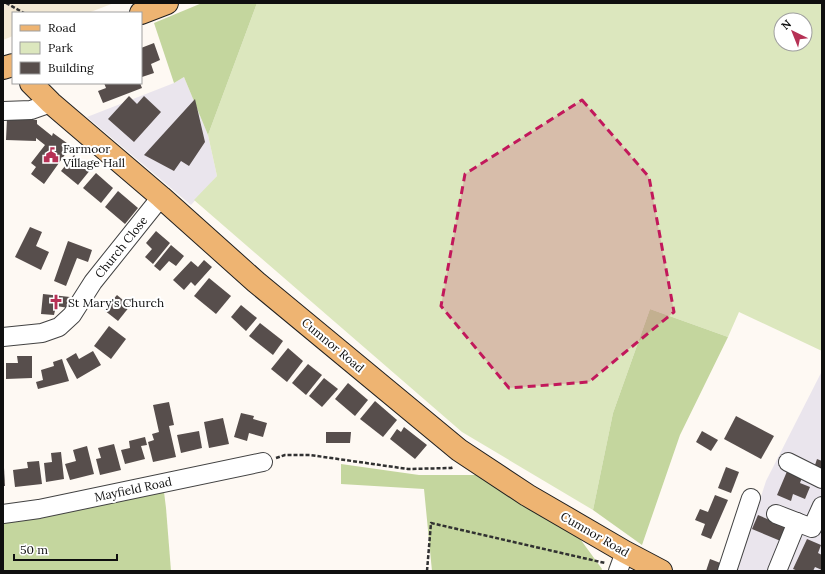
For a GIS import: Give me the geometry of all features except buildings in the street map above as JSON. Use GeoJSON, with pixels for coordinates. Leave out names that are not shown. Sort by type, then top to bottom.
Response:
{"type":"FeatureCollection","features":[{"type":"Feature","properties":{"kind":"main road"},"geometry":{"type":"LineString","coordinates":[[142,13],[167,3]]}},
{"type":"Feature","properties":{"kind":"main road","name":"Cumnor Road"},"geometry":{"type":"LineString","coordinates":[[32,84],[51,103],[161,197],[256,282],[459,450],[527,495],[621,563],[661,571]]}},
{"type":"Feature","properties":{"kind":"street"},"geometry":{"type":"LineString","coordinates":[[3,111],[31,110],[51,103]]}},
{"type":"Feature","properties":{"kind":"street","name":"Church Close"},"geometry":{"type":"LineString","coordinates":[[3,337],[42,333],[59,328],[72,315],[93,282],[161,197]]}},
{"type":"Feature","properties":{"kind":"street","name":"Mayfield Road"},"geometry":{"type":"LineString","coordinates":[[3,514],[39,509],[262,462]]}},
{"type":"Feature","properties":{"kind":"street"},"geometry":{"type":"LineString","coordinates":[[788,462],[822,479]]}},
{"type":"Feature","properties":{"kind":"street"},"geometry":{"type":"LineString","coordinates":[[727,571],[751,498]]}},
{"type":"Feature","properties":{"kind":"street"},"geometry":{"type":"LineString","coordinates":[[777,571],[810,527],[822,506]]}},
{"type":"Feature","properties":{"kind":"street"},"geometry":{"type":"LineString","coordinates":[[776,514],[810,527]]}},
{"type":"Feature","properties":{"kind":"path"},"geometry":{"type":"LineString","coordinates":[[6,3],[22,12]]}},
{"type":"Feature","properties":{"kind":"path"},"geometry":{"type":"LineString","coordinates":[[262,462],[285,454],[408,469],[451,468],[472,459]]}},
{"type":"Feature","properties":{"kind":"path"},"geometry":{"type":"LineString","coordinates":[[427,571],[431,523],[621,563]]}},
{"type":"Feature","properties":{"kind":"highlighted area"},"geometry":{"type":"Polygon","coordinates":[[[582,100],[649,177],[674,312],[589,382],[509,388],[441,306],[465,174],[582,100]]]}},
{"type":"Feature","properties":{"kind":"shaded area"},"geometry":{"type":"Polygon","coordinates":[[[3,3],[114,3],[91,12],[12,12],[12,36],[3,40],[3,3]]]}},
{"type":"Feature","properties":{"kind":"shaded area"},"geometry":{"type":"Polygon","coordinates":[[[184,77],[208,135],[217,176],[191,205],[87,117],[174,83],[184,77]]]}},
{"type":"Feature","properties":{"kind":"shaded area"},"geometry":{"type":"Polygon","coordinates":[[[822,371],[822,571],[737,571],[766,481],[822,371]]]}},
{"type":"Feature","properties":{"kind":"green space"},"geometry":{"type":"Polygon","coordinates":[[[202,3],[257,3],[208,135],[184,77],[174,83],[154,23],[202,3]]]}},
{"type":"Feature","properties":{"kind":"green space"},"geometry":{"type":"Polygon","coordinates":[[[257,3],[822,3],[822,351],[739,312],[728,337],[650,309],[613,413],[593,510],[462,432],[194,200],[217,176],[208,135],[257,3]]]}},
{"type":"Feature","properties":{"kind":"green space"},"geometry":{"type":"Polygon","coordinates":[[[650,309],[728,337],[680,435],[642,545],[593,510],[613,413],[650,309]]]}},
{"type":"Feature","properties":{"kind":"green space"},"geometry":{"type":"Polygon","coordinates":[[[341,464],[419,475],[482,475],[578,536],[602,569],[601,571],[432,571],[424,489],[341,484],[341,464]]]}},
{"type":"Feature","properties":{"kind":"green space"},"geometry":{"type":"Polygon","coordinates":[[[163,484],[171,571],[3,571],[3,512],[163,484]]]}},
{"type":"Feature","properties":{"kind":"place","name":"Farmoor Village Hall"},"geometry":{"type":"Point","coordinates":[51,155]}},
{"type":"Feature","properties":{"kind":"place","name":"St Mary's Church"},"geometry":{"type":"Point","coordinates":[56,302]}}]}
